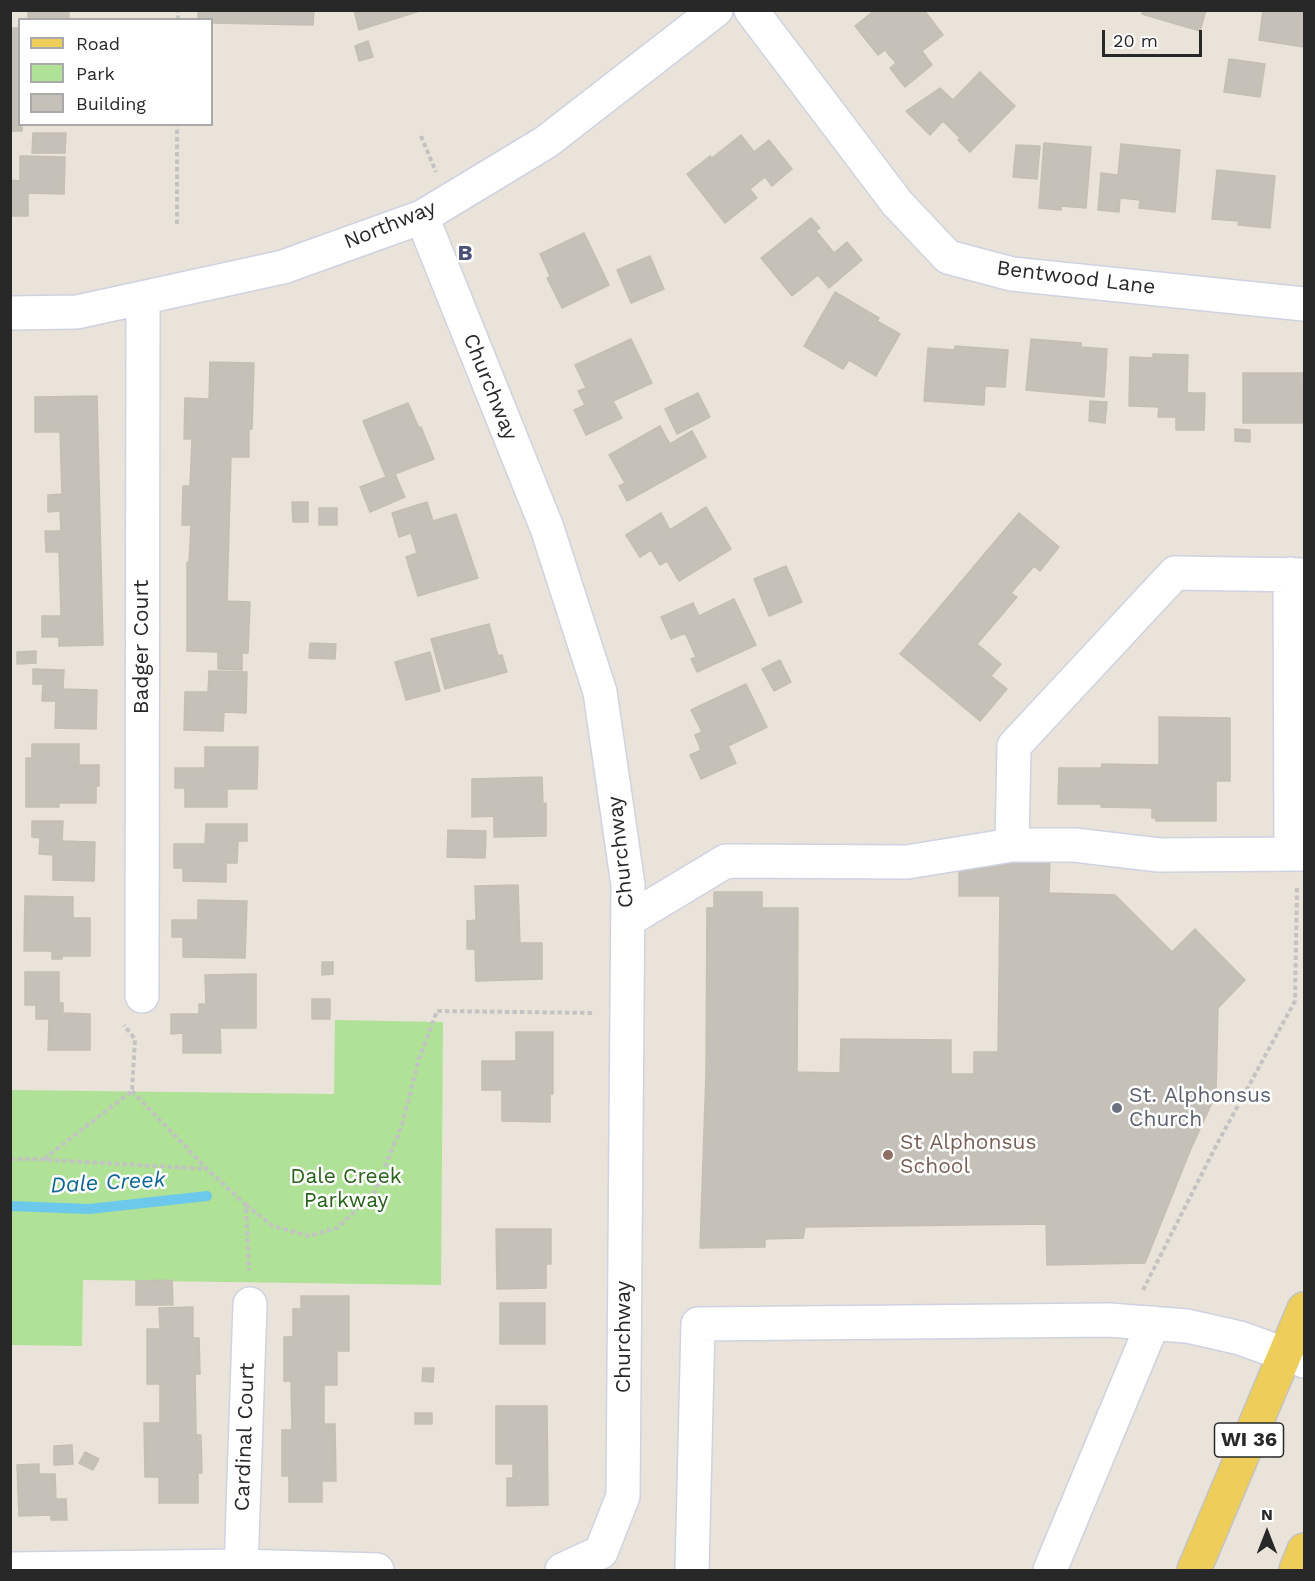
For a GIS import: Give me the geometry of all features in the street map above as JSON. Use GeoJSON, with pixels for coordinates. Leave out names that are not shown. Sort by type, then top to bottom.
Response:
{"type":"FeatureCollection","features":[{"type":"Feature","properties":{"kind":"main road","name":"WI 36"},"geometry":{"type":"LineString","coordinates":[[1194,1570],[1295,1358],[1305,1309]]}},
{"type":"Feature","properties":{"kind":"main road"},"geometry":{"type":"LineString","coordinates":[[1296,1570],[1305,1550]]}},
{"type":"Feature","properties":{"kind":"street","name":"Northway"},"geometry":{"type":"LineString","coordinates":[[10,314],[77,312],[283,267],[422,217],[546,142],[716,10]]}},
{"type":"Feature","properties":{"kind":"street","name":"Bentwood Lane"},"geometry":{"type":"LineString","coordinates":[[751,10],[897,203],[948,257],[1012,274],[1305,304]]}},
{"type":"Feature","properties":{"kind":"street","name":"Churchway"},"geometry":{"type":"LineString","coordinates":[[422,217],[547,528],[600,692],[628,885],[623,1496],[607,1562]]}},
{"type":"Feature","properties":{"kind":"street","name":"Badger Court"},"geometry":{"type":"LineString","coordinates":[[142,996],[143,298]]}},
{"type":"Feature","properties":{"kind":"street"},"geometry":{"type":"LineString","coordinates":[[628,920],[726,861],[907,862],[1012,845],[1074,845],[1159,855],[1298,854],[1297,574],[1175,573],[1014,746],[1012,845]]}},
{"type":"Feature","properties":{"kind":"street","name":"Cardinal Court"},"geometry":{"type":"LineString","coordinates":[[241,1568],[250,1304]]}},
{"type":"Feature","properties":{"kind":"street"},"geometry":{"type":"LineString","coordinates":[[1050,1570],[1140,1322]]}},
{"type":"Feature","properties":{"kind":"street"},"geometry":{"type":"LineString","coordinates":[[692,1570],[698,1324],[1140,1322],[1187,1326],[1240,1338],[1295,1358]]}},
{"type":"Feature","properties":{"kind":"street"},"geometry":{"type":"LineString","coordinates":[[562,1570],[607,1562]]}},
{"type":"Feature","properties":{"kind":"street"},"geometry":{"type":"LineString","coordinates":[[10,1569],[377,1570]]}},
{"type":"Feature","properties":{"kind":"path"},"geometry":{"type":"LineString","coordinates":[[177,126],[177,224]]}},
{"type":"Feature","properties":{"kind":"path"},"geometry":{"type":"LineString","coordinates":[[1140,1322],[1217,1144],[1295,1001],[1298,854]]}},
{"type":"Feature","properties":{"kind":"path"},"geometry":{"type":"LineString","coordinates":[[118,1017],[135,1039],[132,1092],[207,1169],[246,1205],[273,1226],[309,1236],[338,1228],[374,1193],[402,1125],[418,1059],[437,1011],[597,1013]]}},
{"type":"Feature","properties":{"kind":"path"},"geometry":{"type":"LineString","coordinates":[[44,1159],[132,1092]]}},
{"type":"Feature","properties":{"kind":"path"},"geometry":{"type":"LineString","coordinates":[[10,1159],[207,1169]]}},
{"type":"Feature","properties":{"kind":"path"},"geometry":{"type":"LineString","coordinates":[[246,1205],[250,1304]]}},
{"type":"Feature","properties":{"kind":"green space","name":"Dale Creek Parkway"},"geometry":{"type":"Polygon","coordinates":[[[335,1020],[443,1022],[441,1285],[83,1280],[82,1346],[11,1345],[11,1090],[334,1094],[335,1020]]]}},
{"type":"Feature","properties":{"kind":"building"},"geometry":{"type":"Polygon","coordinates":[[[28,10],[69,10],[69,18],[28,18],[28,10]]]}},
{"type":"Feature","properties":{"kind":"building"},"geometry":{"type":"Polygon","coordinates":[[[198,10],[314,10],[313,25],[213,23],[213,18],[198,18],[198,10]]]}},
{"type":"Feature","properties":{"kind":"building"},"geometry":{"type":"Polygon","coordinates":[[[354,10],[423,10],[359,30],[354,10]]]}},
{"type":"Feature","properties":{"kind":"building"},"geometry":{"type":"Polygon","coordinates":[[[875,10],[924,10],[943,35],[922,51],[932,65],[905,87],[890,68],[896,63],[885,50],[878,55],[855,26],[875,10]]]}},
{"type":"Feature","properties":{"kind":"building"},"geometry":{"type":"Polygon","coordinates":[[[1143,10],[1206,10],[1200,31],[1142,14],[1143,10]]]}},
{"type":"Feature","properties":{"kind":"building"},"geometry":{"type":"Polygon","coordinates":[[[1263,10],[1304,10],[1304,47],[1259,40],[1263,10]]]}},
{"type":"Feature","properties":{"kind":"building"},"geometry":{"type":"Polygon","coordinates":[[[10,28],[18,28],[18,126],[22,126],[22,131],[10,131],[10,28]]]}},
{"type":"Feature","properties":{"kind":"building"},"geometry":{"type":"Polygon","coordinates":[[[368,41],[373,57],[359,61],[355,46],[368,41]]]}},
{"type":"Feature","properties":{"kind":"building"},"geometry":{"type":"Polygon","coordinates":[[[1229,59],[1265,64],[1260,97],[1224,92],[1229,59]]]}},
{"type":"Feature","properties":{"kind":"building"},"geometry":{"type":"Polygon","coordinates":[[[980,72],[1015,106],[970,152],[943,121],[930,135],[906,111],[940,88],[953,100],[980,72]]]}},
{"type":"Feature","properties":{"kind":"building"},"geometry":{"type":"Polygon","coordinates":[[[33,133],[66,133],[65,153],[32,153],[33,133]]]}},
{"type":"Feature","properties":{"kind":"building"},"geometry":{"type":"Polygon","coordinates":[[[741,135],[754,152],[769,140],[792,169],[772,186],[765,177],[750,189],[757,198],[725,223],[687,174],[741,135]]]}},
{"type":"Feature","properties":{"kind":"building"},"geometry":{"type":"Polygon","coordinates":[[[1044,143],[1091,147],[1086,208],[1061,206],[1061,210],[1039,208],[1044,143]]]}},
{"type":"Feature","properties":{"kind":"building"},"geometry":{"type":"Polygon","coordinates":[[[1121,144],[1180,150],[1175,212],[1139,208],[1140,200],[1120,198],[1119,212],[1098,210],[1101,173],[1118,175],[1121,144]]]}},
{"type":"Feature","properties":{"kind":"building"},"geometry":{"type":"Polygon","coordinates":[[[1016,145],[1040,146],[1037,179],[1013,177],[1016,145]]]}},
{"type":"Feature","properties":{"kind":"building"},"geometry":{"type":"Polygon","coordinates":[[[20,156],[65,157],[64,194],[28,193],[28,216],[10,216],[10,180],[20,181],[20,156]]]}},
{"type":"Feature","properties":{"kind":"building"},"geometry":{"type":"Polygon","coordinates":[[[1217,170],[1275,176],[1270,228],[1238,225],[1239,221],[1212,219],[1217,170]]]}},
{"type":"Feature","properties":{"kind":"building"},"geometry":{"type":"Polygon","coordinates":[[[811,218],[820,228],[816,231],[834,253],[847,242],[862,260],[829,288],[818,275],[792,296],[761,258],[811,218]]]}},
{"type":"Feature","properties":{"kind":"building"},"geometry":{"type":"Polygon","coordinates":[[[584,233],[609,285],[562,308],[547,278],[550,276],[540,254],[584,233]]]}},
{"type":"Feature","properties":{"kind":"building"},"geometry":{"type":"Polygon","coordinates":[[[650,256],[664,289],[631,303],[617,270],[650,256]]]}},
{"type":"Feature","properties":{"kind":"building"},"geometry":{"type":"Polygon","coordinates":[[[835,292],[879,318],[877,321],[900,334],[876,376],[849,360],[843,369],[804,346],[835,292]]]}},
{"type":"Feature","properties":{"kind":"building"},"geometry":{"type":"Polygon","coordinates":[[[631,339],[652,383],[613,401],[622,418],[586,435],[574,410],[585,405],[578,391],[586,388],[575,365],[631,339]]]}},
{"type":"Feature","properties":{"kind":"building"},"geometry":{"type":"Polygon","coordinates":[[[1031,339],[1081,343],[1081,347],[1107,349],[1104,397],[1026,390],[1031,339]]]}},
{"type":"Feature","properties":{"kind":"building"},"geometry":{"type":"Polygon","coordinates":[[[955,346],[1008,350],[1005,387],[985,386],[984,405],[924,401],[928,348],[955,350],[955,346]]]}},
{"type":"Feature","properties":{"kind":"building"},"geometry":{"type":"Polygon","coordinates":[[[1153,354],[1188,355],[1187,393],[1205,393],[1204,430],[1176,430],[1176,417],[1158,417],[1159,407],[1129,406],[1130,357],[1153,358],[1153,354]]]}},
{"type":"Feature","properties":{"kind":"building"},"geometry":{"type":"Polygon","coordinates":[[[210,362],[254,363],[249,457],[231,457],[227,601],[250,602],[248,653],[187,651],[187,562],[189,562],[191,525],[182,525],[183,486],[190,486],[192,439],[184,439],[185,398],[209,399],[210,362]]]}},
{"type":"Feature","properties":{"kind":"building"},"geometry":{"type":"Polygon","coordinates":[[[1243,373],[1304,373],[1303,423],[1243,423],[1243,373]]]}},
{"type":"Feature","properties":{"kind":"building"},"geometry":{"type":"Polygon","coordinates":[[[698,393],[710,417],[677,434],[665,409],[698,393]]]}},
{"type":"Feature","properties":{"kind":"building"},"geometry":{"type":"Polygon","coordinates":[[[97,396],[103,645],[59,646],[59,637],[42,637],[42,616],[61,616],[59,552],[46,552],[45,531],[61,531],[60,511],[48,512],[48,495],[62,494],[60,432],[35,432],[35,397],[97,396]]]}},
{"type":"Feature","properties":{"kind":"building"},"geometry":{"type":"Polygon","coordinates":[[[1090,401],[1107,402],[1105,423],[1089,421],[1090,401]]]}},
{"type":"Feature","properties":{"kind":"building"},"geometry":{"type":"Polygon","coordinates":[[[408,403],[434,459],[395,474],[405,497],[370,512],[360,487],[386,477],[363,421],[408,403]]]}},
{"type":"Feature","properties":{"kind":"building"},"geometry":{"type":"Polygon","coordinates":[[[660,426],[670,444],[692,431],[706,457],[627,501],[619,486],[625,483],[609,455],[660,426]]]}},
{"type":"Feature","properties":{"kind":"building"},"geometry":{"type":"Polygon","coordinates":[[[1235,429],[1250,430],[1250,442],[1235,441],[1235,429]]]}},
{"type":"Feature","properties":{"kind":"building"},"geometry":{"type":"Polygon","coordinates":[[[292,502],[308,502],[308,522],[293,522],[292,502]]]}},
{"type":"Feature","properties":{"kind":"building"},"geometry":{"type":"Polygon","coordinates":[[[427,502],[433,521],[456,514],[478,578],[418,596],[406,557],[417,553],[411,533],[399,537],[392,513],[427,502]]]}},
{"type":"Feature","properties":{"kind":"building"},"geometry":{"type":"Polygon","coordinates":[[[706,507],[731,549],[679,581],[667,561],[660,565],[651,550],[640,557],[626,535],[661,513],[670,530],[706,507]]]}},
{"type":"Feature","properties":{"kind":"building"},"geometry":{"type":"Polygon","coordinates":[[[319,508],[337,508],[337,525],[319,525],[319,508]]]}},
{"type":"Feature","properties":{"kind":"building"},"geometry":{"type":"Polygon","coordinates":[[[1019,513],[1059,547],[1040,571],[1034,566],[1011,593],[1017,597],[977,644],[1001,664],[991,676],[1007,689],[980,721],[900,654],[1019,513]]]}},
{"type":"Feature","properties":{"kind":"building"},"geometry":{"type":"Polygon","coordinates":[[[786,566],[802,602],[769,616],[754,579],[786,566]]]}},
{"type":"Feature","properties":{"kind":"building"},"geometry":{"type":"Polygon","coordinates":[[[734,599],[756,645],[697,672],[691,659],[696,657],[685,633],[671,639],[661,617],[693,603],[699,616],[734,599]]]}},
{"type":"Feature","properties":{"kind":"building"},"geometry":{"type":"Polygon","coordinates":[[[489,624],[498,656],[502,655],[507,672],[445,689],[431,639],[489,624]]]}},
{"type":"Feature","properties":{"kind":"building"},"geometry":{"type":"Polygon","coordinates":[[[310,643],[336,644],[335,659],[309,658],[310,643]]]}},
{"type":"Feature","properties":{"kind":"building"},"geometry":{"type":"Polygon","coordinates":[[[36,651],[36,663],[17,664],[17,652],[36,651]]]}},
{"type":"Feature","properties":{"kind":"building"},"geometry":{"type":"Polygon","coordinates":[[[218,652],[242,653],[242,670],[218,669],[218,652]]]}},
{"type":"Feature","properties":{"kind":"building"},"geometry":{"type":"Polygon","coordinates":[[[430,652],[440,691],[406,700],[395,662],[430,652]]]}},
{"type":"Feature","properties":{"kind":"building"},"geometry":{"type":"Polygon","coordinates":[[[780,660],[791,682],[774,691],[762,669],[780,660]]]}},
{"type":"Feature","properties":{"kind":"building"},"geometry":{"type":"Polygon","coordinates":[[[33,669],[64,670],[63,689],[97,690],[96,729],[55,728],[56,701],[42,701],[43,684],[33,684],[33,669]]]}},
{"type":"Feature","properties":{"kind":"building"},"geometry":{"type":"Polygon","coordinates":[[[209,671],[247,672],[246,713],[224,712],[223,731],[184,730],[185,692],[208,692],[209,671]]]}},
{"type":"Feature","properties":{"kind":"building"},"geometry":{"type":"Polygon","coordinates":[[[746,684],[767,727],[728,746],[736,763],[701,779],[690,755],[701,750],[695,735],[702,732],[691,710],[746,684]]]}},
{"type":"Feature","properties":{"kind":"building"},"geometry":{"type":"Polygon","coordinates":[[[1159,717],[1230,718],[1230,781],[1216,781],[1216,821],[1156,821],[1156,818],[1152,818],[1152,808],[1101,807],[1101,804],[1058,804],[1059,768],[1101,768],[1102,764],[1159,765],[1159,717]]]}},
{"type":"Feature","properties":{"kind":"building"},"geometry":{"type":"Polygon","coordinates":[[[32,744],[79,744],[79,765],[99,765],[96,803],[59,803],[59,807],[26,807],[26,758],[32,758],[32,744]]]}},
{"type":"Feature","properties":{"kind":"building"},"geometry":{"type":"Polygon","coordinates":[[[205,747],[258,747],[257,789],[227,789],[227,807],[185,807],[185,788],[175,788],[175,768],[205,768],[205,747]]]}},
{"type":"Feature","properties":{"kind":"building"},"geometry":{"type":"Polygon","coordinates":[[[542,777],[543,804],[546,803],[546,836],[494,837],[494,816],[472,817],[472,779],[542,777]]]}},
{"type":"Feature","properties":{"kind":"building"},"geometry":{"type":"Polygon","coordinates":[[[32,821],[63,821],[62,841],[95,842],[94,881],[53,880],[53,855],[39,854],[40,838],[32,837],[32,821]]]}},
{"type":"Feature","properties":{"kind":"building"},"geometry":{"type":"Polygon","coordinates":[[[206,824],[247,824],[247,841],[238,841],[237,863],[226,863],[226,882],[183,881],[183,868],[174,868],[174,844],[205,844],[206,824]]]}},
{"type":"Feature","properties":{"kind":"building"},"geometry":{"type":"Polygon","coordinates":[[[448,830],[486,831],[485,858],[447,857],[448,830]]]}},
{"type":"Feature","properties":{"kind":"building"},"geometry":{"type":"Polygon","coordinates":[[[1050,853],[1049,893],[1115,895],[1172,952],[1195,929],[1245,980],[1218,1008],[1216,1094],[1190,1151],[1145,1263],[1047,1265],[1046,1224],[805,1227],[803,1238],[765,1239],[765,1247],[700,1248],[706,1073],[707,908],[714,908],[714,892],[762,892],[762,908],[798,908],[797,1072],[840,1073],[841,1039],[951,1040],[951,1074],[974,1074],[974,1052],[998,1052],[1000,896],[959,896],[959,859],[1050,853]]]}},
{"type":"Feature","properties":{"kind":"building"},"geometry":{"type":"Polygon","coordinates":[[[518,885],[520,943],[542,943],[542,979],[476,981],[475,949],[467,949],[467,921],[476,920],[475,886],[518,885]]]}},
{"type":"Feature","properties":{"kind":"building"},"geometry":{"type":"Polygon","coordinates":[[[25,896],[73,897],[73,918],[90,918],[90,956],[62,956],[62,959],[52,959],[52,951],[24,951],[25,896]]]}},
{"type":"Feature","properties":{"kind":"building"},"geometry":{"type":"Polygon","coordinates":[[[198,900],[247,901],[245,958],[183,957],[183,937],[172,937],[172,920],[198,920],[198,900]]]}},
{"type":"Feature","properties":{"kind":"building"},"geometry":{"type":"Polygon","coordinates":[[[322,962],[333,962],[333,974],[322,975],[322,962]]]}},
{"type":"Feature","properties":{"kind":"building"},"geometry":{"type":"Polygon","coordinates":[[[25,972],[59,972],[59,1003],[63,1003],[63,1013],[90,1014],[90,1050],[48,1050],[49,1019],[36,1019],[36,1005],[25,1005],[25,972]]]}},
{"type":"Feature","properties":{"kind":"building"},"geometry":{"type":"Polygon","coordinates":[[[256,974],[256,1028],[220,1028],[221,1053],[183,1053],[183,1033],[171,1034],[171,1014],[199,1014],[199,1004],[206,1004],[205,975],[256,974]]]}},
{"type":"Feature","properties":{"kind":"building"},"geometry":{"type":"Polygon","coordinates":[[[312,999],[330,999],[330,1019],[312,1019],[312,999]]]}},
{"type":"Feature","properties":{"kind":"building"},"geometry":{"type":"Polygon","coordinates":[[[516,1032],[553,1032],[553,1094],[550,1094],[550,1122],[502,1121],[502,1090],[482,1090],[482,1061],[516,1061],[516,1032]]]}},
{"type":"Feature","properties":{"kind":"building"},"geometry":{"type":"Polygon","coordinates":[[[496,1229],[551,1229],[551,1264],[546,1264],[546,1288],[497,1289],[496,1229]]]}},
{"type":"Feature","properties":{"kind":"building"},"geometry":{"type":"Polygon","coordinates":[[[172,1280],[173,1305],[136,1305],[136,1281],[172,1280]]]}},
{"type":"Feature","properties":{"kind":"building"},"geometry":{"type":"Polygon","coordinates":[[[301,1296],[349,1296],[349,1351],[337,1351],[337,1385],[324,1385],[324,1424],[335,1424],[336,1481],[322,1481],[322,1502],[289,1502],[289,1476],[282,1476],[282,1430],[292,1430],[291,1381],[284,1381],[284,1337],[293,1337],[293,1309],[301,1309],[301,1296]]]}},
{"type":"Feature","properties":{"kind":"building"},"geometry":{"type":"Polygon","coordinates":[[[500,1303],[545,1303],[545,1344],[500,1344],[500,1303]]]}},
{"type":"Feature","properties":{"kind":"building"},"geometry":{"type":"Polygon","coordinates":[[[193,1307],[193,1338],[199,1338],[200,1374],[195,1374],[196,1435],[201,1435],[202,1473],[198,1473],[198,1503],[159,1503],[159,1477],[145,1477],[144,1423],[160,1423],[160,1384],[147,1384],[147,1329],[160,1329],[159,1308],[193,1307]]]}},
{"type":"Feature","properties":{"kind":"building"},"geometry":{"type":"Polygon","coordinates":[[[423,1368],[434,1368],[433,1382],[422,1381],[423,1368]]]}},
{"type":"Feature","properties":{"kind":"building"},"geometry":{"type":"Polygon","coordinates":[[[496,1406],[547,1406],[548,1505],[507,1506],[507,1478],[513,1478],[513,1464],[496,1464],[496,1406]]]}},
{"type":"Feature","properties":{"kind":"building"},"geometry":{"type":"Polygon","coordinates":[[[415,1413],[432,1413],[432,1424],[415,1424],[415,1413]]]}},
{"type":"Feature","properties":{"kind":"building"},"geometry":{"type":"Polygon","coordinates":[[[72,1445],[73,1464],[54,1465],[54,1446],[72,1445]]]}},
{"type":"Feature","properties":{"kind":"building"},"geometry":{"type":"Polygon","coordinates":[[[85,1452],[99,1459],[93,1470],[79,1463],[85,1452]]]}},
{"type":"Feature","properties":{"kind":"building"},"geometry":{"type":"Polygon","coordinates":[[[39,1464],[39,1474],[55,1474],[56,1499],[66,1499],[67,1520],[51,1520],[51,1515],[19,1516],[17,1465],[39,1464]]]}},
{"type":"Feature","properties":{"kind":"waterway","name":"Dale Creek"},"geometry":{"type":"LineString","coordinates":[[10,1206],[89,1209],[207,1196]]}},
{"type":"Feature","properties":{"kind":"place","name":"St. Alphonsus Church"},"geometry":{"type":"Point","coordinates":[1117,1108]}},
{"type":"Feature","properties":{"kind":"place","name":"St Alphonsus School"},"geometry":{"type":"Point","coordinates":[888,1155]}},
{"type":"Feature","properties":{"kind":"district","name":"B"},"geometry":{"type":"Point","coordinates":[465,254]}}]}
